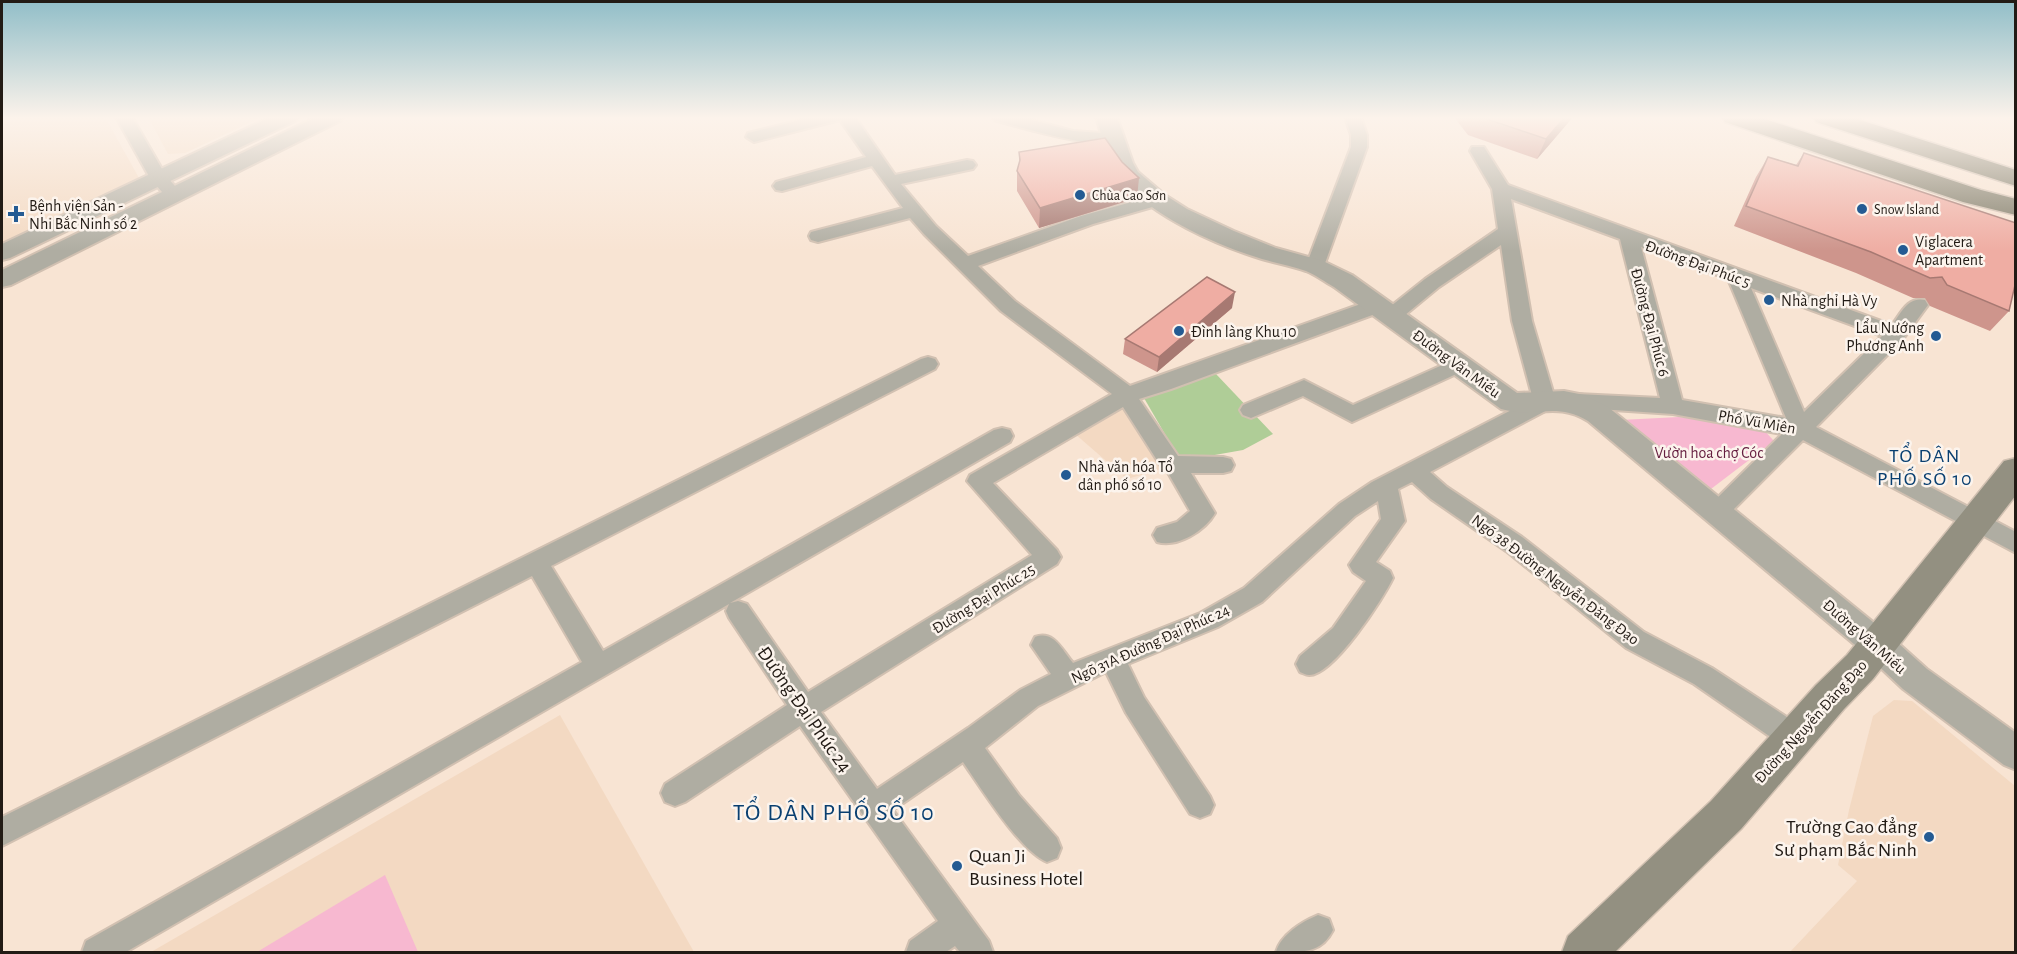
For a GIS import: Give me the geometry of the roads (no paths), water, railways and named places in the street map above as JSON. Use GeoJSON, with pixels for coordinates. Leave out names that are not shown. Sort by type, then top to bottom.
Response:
{"type":"FeatureCollection","features":[{"type":"Feature","properties":{"kind":"main road"},"geometry":{"type":"LineString","coordinates":[[1868,162],[1977,198],[2016,207]]}},
{"type":"Feature","properties":{"kind":"main road"},"geometry":{"type":"LineString","coordinates":[[1964,162],[2016,178]]}},
{"type":"Feature","properties":{"kind":"main road","name":"Đường Nguyễn Đăng Đạo"},"geometry":{"type":"LineString","coordinates":[[1584,952],[1726,815],[1878,645],[2016,470]]}},
{"type":"Feature","properties":{"kind":"street"},"geometry":{"type":"LineString","coordinates":[[151,162],[166,187]]}},
{"type":"Feature","properties":{"kind":"street"},"geometry":{"type":"LineString","coordinates":[[166,187],[210,162]]}},
{"type":"Feature","properties":{"kind":"street"},"geometry":{"type":"LineString","coordinates":[[5,265],[166,187],[226,162]]}},
{"type":"Feature","properties":{"kind":"street"},"geometry":{"type":"LineString","coordinates":[[782,186],[871,162]]}},
{"type":"Feature","properties":{"kind":"street"},"geometry":{"type":"LineString","coordinates":[[877,162],[930,230],[1008,306],[1126,395],[1170,462],[1175,465],[1203,513],[1185,530],[1165,536]]}},
{"type":"Feature","properties":{"kind":"street","name":"Đường Văn Miếu"},"geometry":{"type":"LineString","coordinates":[[1122,162],[1131,176],[1157,200],[1179,214],[1268,253],[1315,266],[1385,310],[1511,402],[1562,400],[1577,402],[1598,414],[1878,645],[1915,679],[2016,754]]}},
{"type":"Feature","properties":{"kind":"street"},"geometry":{"type":"LineString","coordinates":[[1315,266],[1354,162]]}},
{"type":"Feature","properties":{"kind":"street"},"geometry":{"type":"LineString","coordinates":[[1484,162],[1501,189],[1522,321],[1545,402]]}},
{"type":"Feature","properties":{"kind":"street"},"geometry":{"type":"LineString","coordinates":[[891,181],[967,165]]}},
{"type":"Feature","properties":{"kind":"street","name":"Đường Đại Phúc 5"},"geometry":{"type":"LineString","coordinates":[[1501,189],[1629,238],[1896,334]]}},
{"type":"Feature","properties":{"kind":"street"},"geometry":{"type":"LineString","coordinates":[[965,264],[1087,220],[1157,200]]}},
{"type":"Feature","properties":{"kind":"street"},"geometry":{"type":"LineString","coordinates":[[818,236],[914,211]]}},
{"type":"Feature","properties":{"kind":"street"},"geometry":{"type":"LineString","coordinates":[[1126,395],[1385,310],[1432,283],[1507,232]]}},
{"type":"Feature","properties":{"kind":"street","name":"Đường Đại Phúc 6"},"geometry":{"type":"LineString","coordinates":[[1629,238],[1673,406]]}},
{"type":"Feature","properties":{"kind":"street"},"geometry":{"type":"LineString","coordinates":[[1737,277],[1801,429]]}},
{"type":"Feature","properties":{"kind":"street"},"geometry":{"type":"LineString","coordinates":[[1716,513],[1896,334],[1918,305]]}},
{"type":"Feature","properties":{"kind":"street"},"geometry":{"type":"LineString","coordinates":[[2,832],[928,364]]}},
{"type":"Feature","properties":{"kind":"street"},"geometry":{"type":"LineString","coordinates":[[1251,410],[1304,387],[1352,414],[1458,365]]}},
{"type":"Feature","properties":{"kind":"street","name":"Đường Đại Phúc 25"},"geometry":{"type":"LineString","coordinates":[[805,708],[1049,557],[978,482],[1126,395]]}},
{"type":"Feature","properties":{"kind":"street","name":"Ngõ 31A Đường Đại Phúc 24"},"geometry":{"type":"LineString","coordinates":[[874,807],[967,745],[1029,698],[1112,659],[1209,620],[1254,595],[1347,510],[1413,470],[1545,402]]}},
{"type":"Feature","properties":{"kind":"street","name":"Phố Vũ Miên"},"geometry":{"type":"LineString","coordinates":[[1577,402],[1673,406],[1801,429],[2016,544]]}},
{"type":"Feature","properties":{"kind":"street"},"geometry":{"type":"LineString","coordinates":[[97,952],[1002,436]]}},
{"type":"Feature","properties":{"kind":"street"},"geometry":{"type":"LineString","coordinates":[[1175,465],[1223,465]]}},
{"type":"Feature","properties":{"kind":"street","name":"Ngõ 38 Đường Nguyễn Đăng Đạo"},"geometry":{"type":"LineString","coordinates":[[1413,470],[1439,493],[1514,544],[1635,640],[1703,676],[1795,738]]}},
{"type":"Feature","properties":{"kind":"street"},"geometry":{"type":"LineString","coordinates":[[1309,664],[1342,636],[1381,578],[1361,565],[1393,521],[1386,485]]}},
{"type":"Feature","properties":{"kind":"street"},"geometry":{"type":"LineString","coordinates":[[536,562],[598,666]]}},
{"type":"Feature","properties":{"kind":"street","name":"Đường Đại Phúc 24"},"geometry":{"type":"LineString","coordinates":[[738,612],[978,952]]}},
{"type":"Feature","properties":{"kind":"street"},"geometry":{"type":"LineString","coordinates":[[1044,645],[1069,678]]}},
{"type":"Feature","properties":{"kind":"street"},"geometry":{"type":"LineString","coordinates":[[1112,659],[1135,705],[1200,805]]}},
{"type":"Feature","properties":{"kind":"street"},"geometry":{"type":"LineString","coordinates":[[675,793],[805,708]]}},
{"type":"Feature","properties":{"kind":"street"},"geometry":{"type":"LineString","coordinates":[[967,745],[1009,804],[1047,848]]}},
{"type":"Feature","properties":{"kind":"street"},"geometry":{"type":"LineString","coordinates":[[921,952],[958,925]]}},
{"type":"Feature","properties":{"kind":"street"},"geometry":{"type":"LineString","coordinates":[[1291,952],[1318,930]]}},
{"type":"Feature","properties":{"kind":"place","name":"Chùa Cao Sơn"},"geometry":{"type":"Point","coordinates":[1080,195]}},
{"type":"Feature","properties":{"kind":"place","name":"Snow Island"},"geometry":{"type":"Point","coordinates":[1862,209]}},
{"type":"Feature","properties":{"kind":"place","name":"Bệnh viện Sản - Nhi Bắc Ninh số 2"},"geometry":{"type":"Point","coordinates":[16,214]}},
{"type":"Feature","properties":{"kind":"place","name":"Viglacera Apartment"},"geometry":{"type":"Point","coordinates":[1903,250]}},
{"type":"Feature","properties":{"kind":"place","name":"Nhà nghỉ Hà Vy"},"geometry":{"type":"Point","coordinates":[1769,300]}},
{"type":"Feature","properties":{"kind":"place","name":"Đình làng Khu 10"},"geometry":{"type":"Point","coordinates":[1179,331]}},
{"type":"Feature","properties":{"kind":"place","name":"Lẩu Nướng Phương Anh"},"geometry":{"type":"Point","coordinates":[1936,336]}},
{"type":"Feature","properties":{"kind":"place","name":"Nhà văn hóa Tổ dân phố số 10"},"geometry":{"type":"Point","coordinates":[1066,475]}},
{"type":"Feature","properties":{"kind":"place","name":"Trường Cao đẳng Sư phạm Bắc Ninh"},"geometry":{"type":"Point","coordinates":[1929,837]}},
{"type":"Feature","properties":{"kind":"place","name":"Quan Ji Business Hotel"},"geometry":{"type":"Point","coordinates":[957,866]}},
{"type":"Feature","properties":{"kind":"district","name":"TỔ DÂN PHỐ SỐ 10"},"geometry":{"type":"Point","coordinates":[1925,466]}},
{"type":"Feature","properties":{"kind":"district","name":"TỔ DÂN PHỐ SỐ 10"},"geometry":{"type":"Point","coordinates":[834,812]}},
{"type":"Feature","properties":{"kind":"park label","name":"Vườn hoa chợ Cóc"},"geometry":{"type":"Point","coordinates":[1709,452]}}]}
